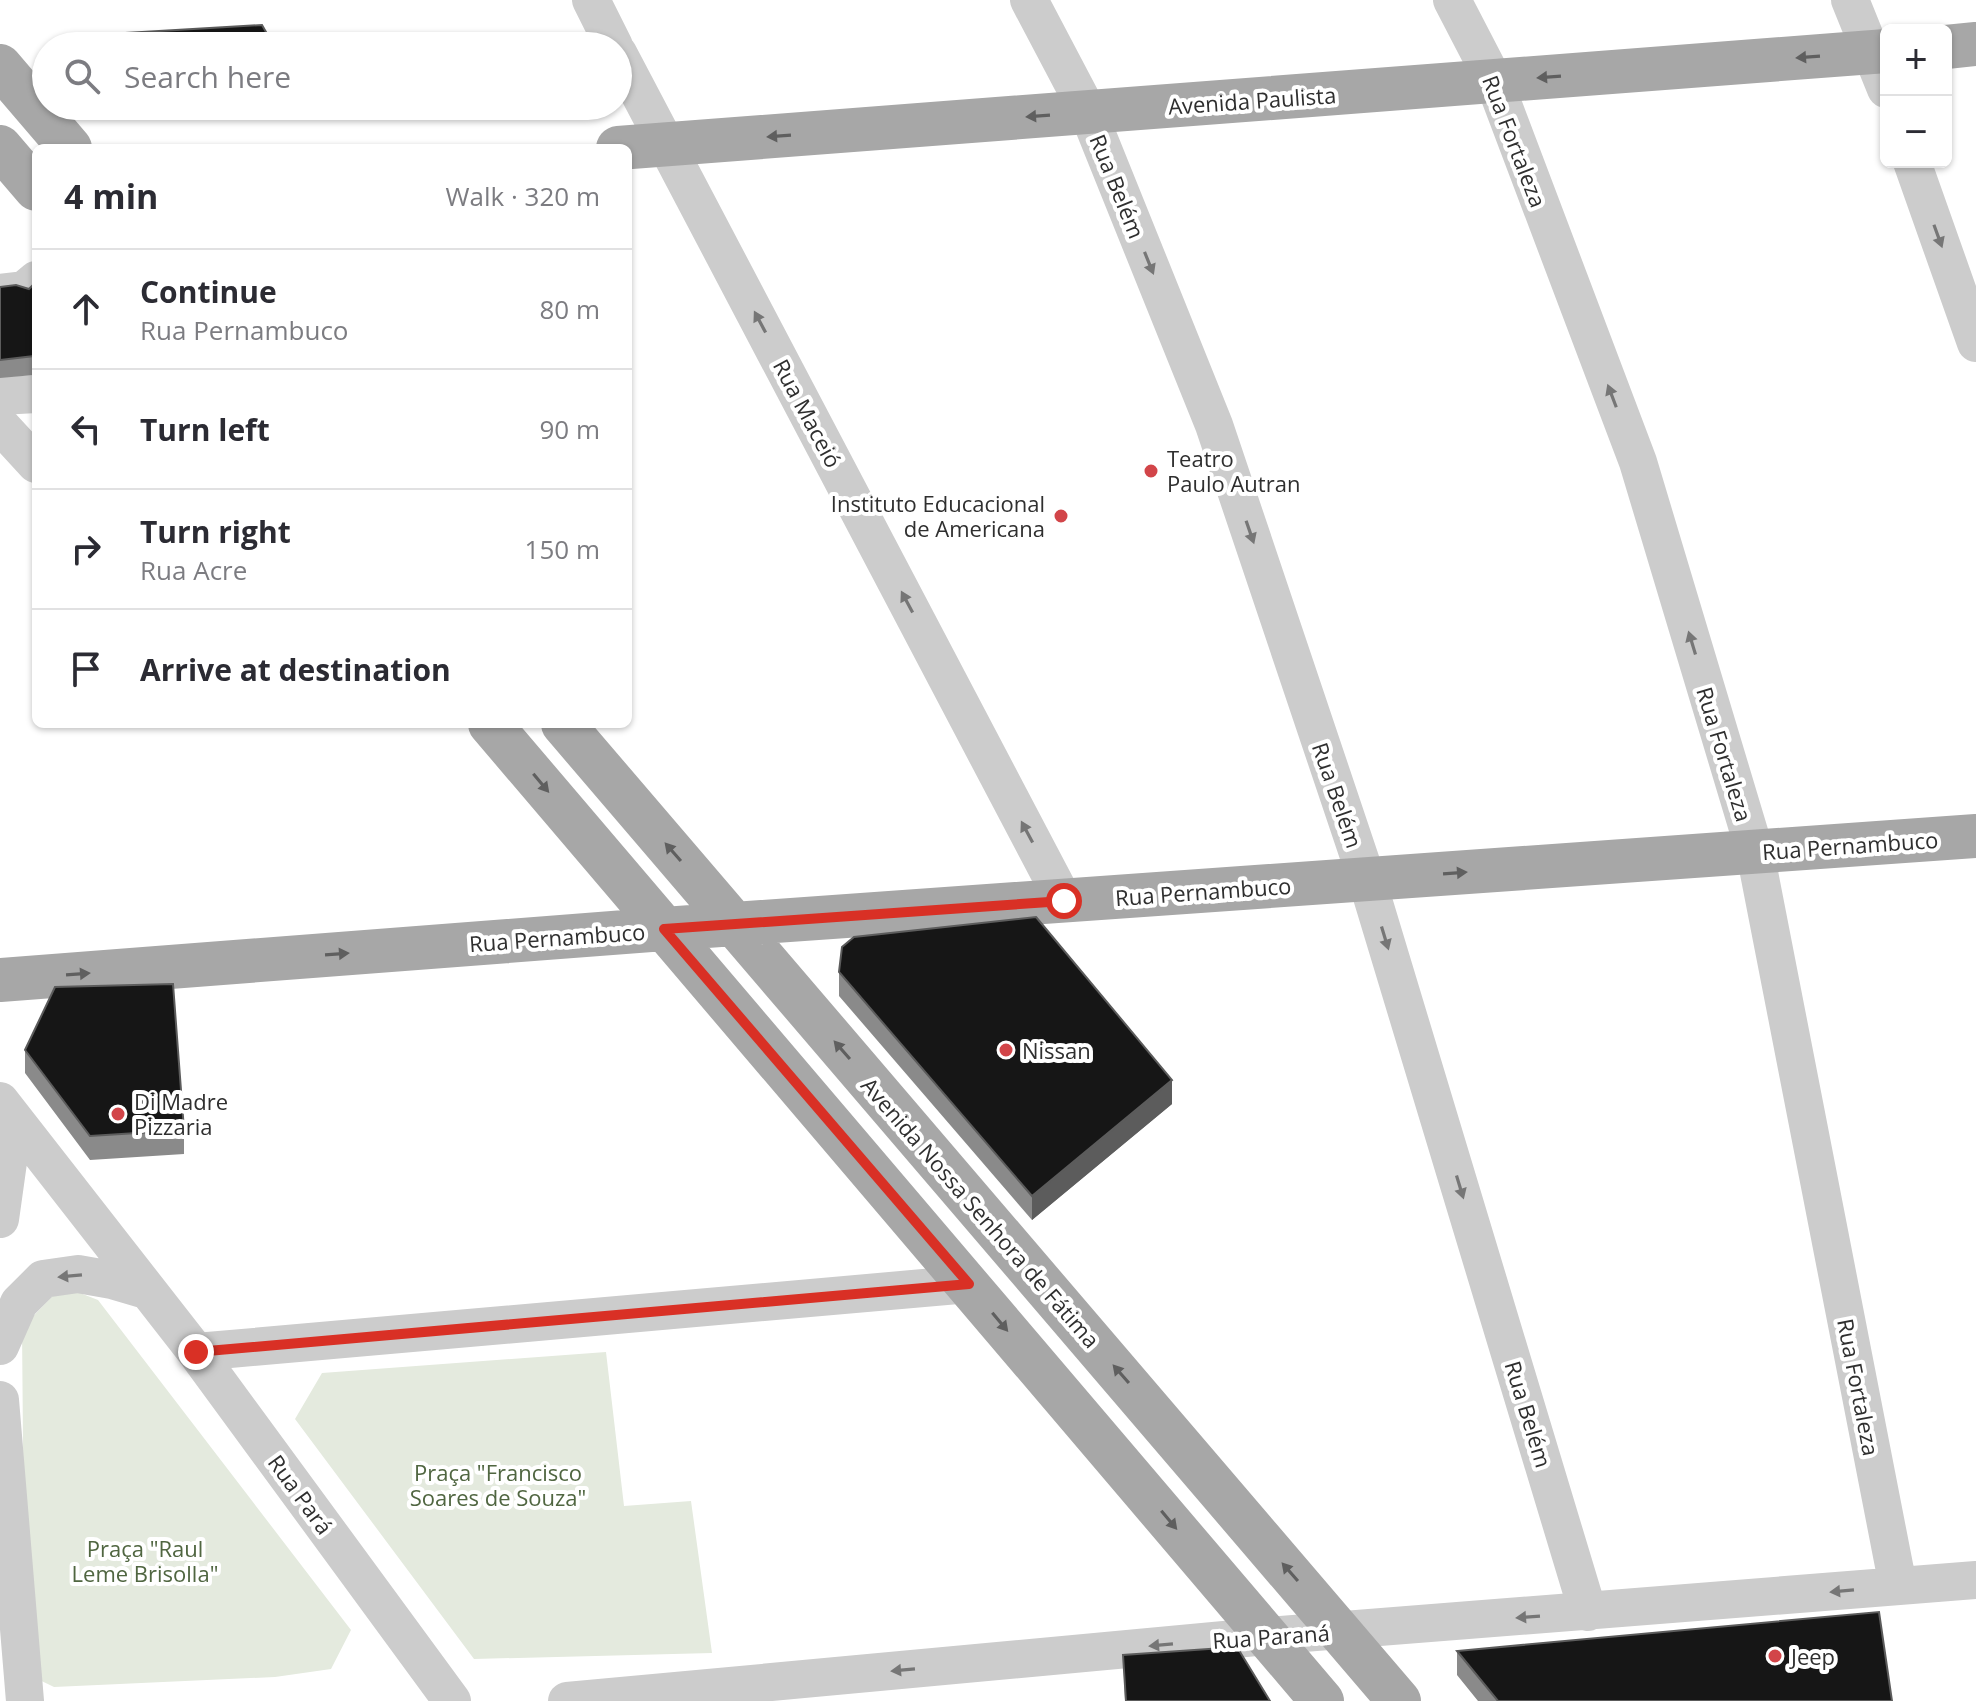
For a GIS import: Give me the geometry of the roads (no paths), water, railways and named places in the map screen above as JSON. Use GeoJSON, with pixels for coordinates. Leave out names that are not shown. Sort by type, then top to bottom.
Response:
{"type":"FeatureCollection","features":[{"type":"Feature","properties":{"kind":"main road"},"geometry":{"type":"LineString","coordinates":[[1952,46],[1976,44]]}},
{"type":"Feature","properties":{"kind":"main road","name":"Avenida Paulista"},"geometry":{"type":"LineString","coordinates":[[632,147],[1494,81],[1880,64]]}},
{"type":"Feature","properties":{"kind":"main road"},"geometry":{"type":"LineString","coordinates":[[0,66],[32,103]]}},
{"type":"Feature","properties":{"kind":"main road"},"geometry":{"type":"LineString","coordinates":[[46,120],[67,144]]}},
{"type":"Feature","properties":{"kind":"main road"},"geometry":{"type":"LineString","coordinates":[[0,147],[32,185]]}},
{"type":"Feature","properties":{"kind":"main road"},"geometry":{"type":"LineString","coordinates":[[0,195],[32,191]]}},
{"type":"Feature","properties":{"kind":"main road"},"geometry":{"type":"LineString","coordinates":[[493,728],[1322,1701]]}},
{"type":"Feature","properties":{"kind":"main road","name":"Avenida Nossa Senhora de Fátima"},"geometry":{"type":"LineString","coordinates":[[566,728],[1399,1701]]}},
{"type":"Feature","properties":{"kind":"main road","name":"Rua Pernambuco"},"geometry":{"type":"LineString","coordinates":[[0,980],[664,929],[1976,836]]}},
{"type":"Feature","properties":{"kind":"street"},"geometry":{"type":"LineString","coordinates":[[591,0],[607,32]]}},
{"type":"Feature","properties":{"kind":"street","name":"Rua Belém"},"geometry":{"type":"LineString","coordinates":[[1029,0],[1088,112],[1214,425],[1367,880],[1588,1612]]}},
{"type":"Feature","properties":{"kind":"street","name":"Rua Fortaleza"},"geometry":{"type":"LineString","coordinates":[[1452,0],[1494,81],[1638,462],[1755,852],[1898,1586]]}},
{"type":"Feature","properties":{"kind":"street"},"geometry":{"type":"LineString","coordinates":[[1850,0],[1880,60]]}},
{"type":"Feature","properties":{"kind":"street","name":"Rua Maceió"},"geometry":{"type":"LineString","coordinates":[[632,79],[1064,901]]}},
{"type":"Feature","properties":{"kind":"street"},"geometry":{"type":"LineString","coordinates":[[1914,168],[1976,343]]}},
{"type":"Feature","properties":{"kind":"street"},"geometry":{"type":"LineString","coordinates":[[0,293],[24,290],[32,283]]}},
{"type":"Feature","properties":{"kind":"street"},"geometry":{"type":"LineString","coordinates":[[0,396],[32,394]]}},
{"type":"Feature","properties":{"kind":"street"},"geometry":{"type":"LineString","coordinates":[[0,425],[32,460]]}},
{"type":"Feature","properties":{"kind":"street"},"geometry":{"type":"LineString","coordinates":[[0,1219],[7,1110]]}},
{"type":"Feature","properties":{"kind":"street","name":"Rua Pará"},"geometry":{"type":"LineString","coordinates":[[7,1110],[196,1352],[452,1701]]}},
{"type":"Feature","properties":{"kind":"street"},"geometry":{"type":"LineString","coordinates":[[0,1346],[19,1303],[43,1279],[78,1274],[146,1290]]}},
{"type":"Feature","properties":{"kind":"street"},"geometry":{"type":"LineString","coordinates":[[196,1352],[969,1284]]}},
{"type":"Feature","properties":{"kind":"street"},"geometry":{"type":"LineString","coordinates":[[0,1400],[25,1701]]}},
{"type":"Feature","properties":{"kind":"street","name":"Rua Paraná"},"geometry":{"type":"LineString","coordinates":[[567,1701],[1267,1636],[1976,1580]]}},
{"type":"Feature","properties":{"kind":"place","name":"Teatro Paulo Autran"},"geometry":{"type":"Point","coordinates":[1151,471]}},
{"type":"Feature","properties":{"kind":"place","name":"Instituto Educacional de Americana"},"geometry":{"type":"Point","coordinates":[1061,516]}},
{"type":"Feature","properties":{"kind":"place","name":"Nissan"},"geometry":{"type":"Point","coordinates":[1006,1050]}},
{"type":"Feature","properties":{"kind":"place","name":"Di Madre Pizzaria"},"geometry":{"type":"Point","coordinates":[118,1114]}},
{"type":"Feature","properties":{"kind":"place","name":"Jeep"},"geometry":{"type":"Point","coordinates":[1775,1656]}},
{"type":"Feature","properties":{"kind":"park label","name":"Praça \"Francisco Soares de Souza\""},"geometry":{"type":"Point","coordinates":[498,1484]}},
{"type":"Feature","properties":{"kind":"park label","name":"Praça \"Raul Leme Brisolla\""},"geometry":{"type":"Point","coordinates":[145,1560]}}]}
